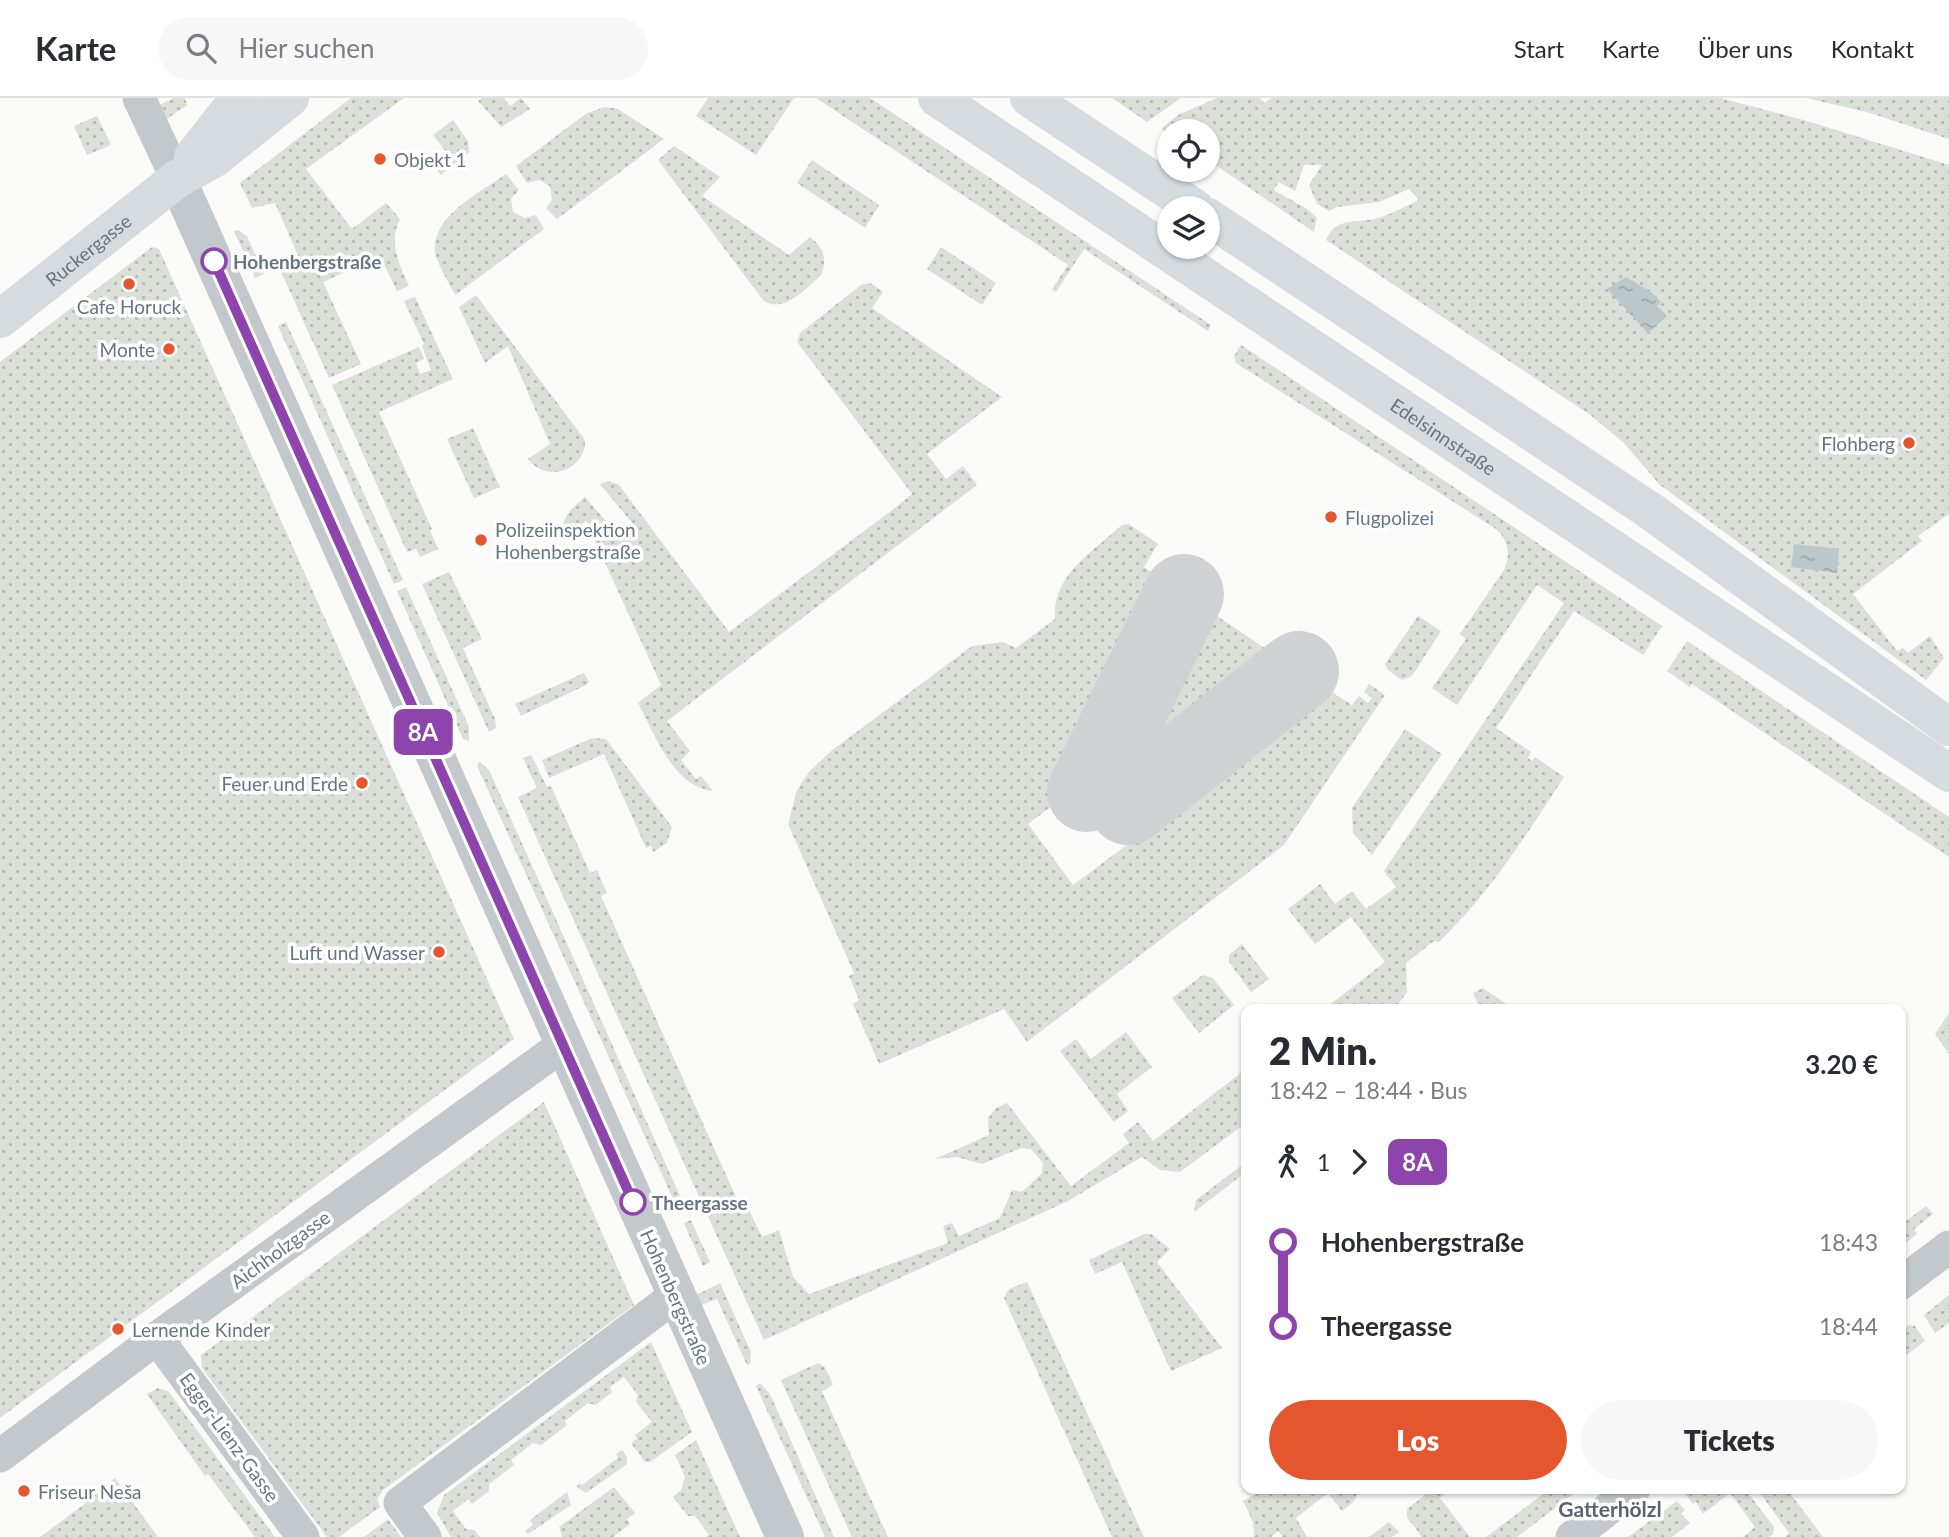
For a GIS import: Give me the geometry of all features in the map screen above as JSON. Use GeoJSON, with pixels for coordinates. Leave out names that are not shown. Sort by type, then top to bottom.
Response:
{"type":"FeatureCollection","features":[{"type":"Feature","properties":{"kind":"main road","name":"Ruckergasse"},"geometry":{"type":"LineString","coordinates":[[177,179],[239,98]]}},
{"type":"Feature","properties":{"kind":"main road","name":"Ruckergasse"},"geometry":{"type":"LineString","coordinates":[[0,319],[177,179],[215,159],[290,98]]}},
{"type":"Feature","properties":{"kind":"main road","name":"Edelsinnstraße"},"geometry":{"type":"LineString","coordinates":[[937,98],[1949,773]]}},
{"type":"Feature","properties":{"kind":"main road"},"geometry":{"type":"LineString","coordinates":[[1029,98],[1177,196]]}},
{"type":"Feature","properties":{"kind":"main road"},"geometry":{"type":"LineString","coordinates":[[1220,225],[1649,510],[1949,727]]}},
{"type":"Feature","properties":{"kind":"street","name":"Hohenbergstraße"},"geometry":{"type":"LineString","coordinates":[[139,98],[785,1537]]}},
{"type":"Feature","properties":{"kind":"street","name":"Aichholzgasse"},"geometry":{"type":"LineString","coordinates":[[0,1456],[157,1338],[562,1045]]}},
{"type":"Feature","properties":{"kind":"street"},"geometry":{"type":"LineString","coordinates":[[1906,1279],[1949,1247]]}},
{"type":"Feature","properties":{"kind":"street"},"geometry":{"type":"LineString","coordinates":[[425,1537],[400,1503],[675,1296]]}},
{"type":"Feature","properties":{"kind":"street","name":"Egger-Lienz-Gasse"},"geometry":{"type":"LineString","coordinates":[[157,1338],[303,1537]]}},
{"type":"Feature","properties":{"kind":"street"},"geometry":{"type":"LineString","coordinates":[[1572,1537],[1628,1494]]}},
{"type":"Feature","properties":{"kind":"shaded area"},"geometry":{"type":"Polygon","coordinates":[[[174,98],[185,98],[187,105],[164,121],[159,105],[174,98]]]}},
{"type":"Feature","properties":{"kind":"shaded area"},"geometry":{"type":"Polygon","coordinates":[[[351,98],[404,98],[306,169],[352,229],[386,203],[400,219],[395,245],[409,286],[397,291],[382,260],[378,261],[376,258],[323,282],[361,364],[329,378],[279,267],[299,258],[275,203],[252,208],[240,183],[351,98]]]}},
{"type":"Feature","properties":{"kind":"shaded area"},"geometry":{"type":"Polygon","coordinates":[[[482,98],[504,98],[510,106],[521,98],[530,109],[501,127],[478,101],[482,98]]]}},
{"type":"Feature","properties":{"kind":"shaded area"},"geometry":{"type":"Polygon","coordinates":[[[708,98],[794,98],[756,155],[696,116],[708,98]]]}},
{"type":"Feature","properties":{"kind":"shaded area"},"geometry":{"type":"Polygon","coordinates":[[[816,98],[870,98],[1211,325],[1208,331],[1084,249],[1056,292],[1052,289],[1068,265],[816,98]]]}},
{"type":"Feature","properties":{"kind":"shaded area"},"geometry":{"type":"Polygon","coordinates":[[[1112,98],[1181,98],[1147,122],[1112,98]]]}},
{"type":"Feature","properties":{"kind":"shaded area"},"geometry":{"type":"Polygon","coordinates":[[[1217,98],[1260,98],[1264,103],[1272,98],[1720,98],[1807,121],[1949,165],[1949,514],[1918,536],[1922,541],[1853,594],[1897,651],[1903,648],[1908,653],[1930,636],[1944,658],[1926,680],[1660,485],[1623,442],[1589,414],[1326,240],[1330,232],[1341,224],[1378,218],[1419,200],[1409,189],[1379,202],[1337,207],[1329,211],[1317,204],[1309,185],[1322,165],[1304,165],[1295,191],[1279,182],[1274,190],[1317,218],[1314,232],[1220,168],[1220,119],[1173,119],[1217,98]]]}},
{"type":"Feature","properties":{"kind":"shaded area"},"geometry":{"type":"Polygon","coordinates":[[[1806,98],[1949,98],[1949,139],[1867,112],[1806,98]]]}},
{"type":"Feature","properties":{"kind":"shaded area"},"geometry":{"type":"Polygon","coordinates":[[[605,107],[618,109],[664,139],[557,219],[546,208],[552,200],[550,186],[539,180],[527,183],[516,166],[587,113],[605,107]]]}},
{"type":"Feature","properties":{"kind":"shaded area"},"geometry":{"type":"Polygon","coordinates":[[[97,116],[111,145],[87,155],[74,126],[97,116]]]}},
{"type":"Feature","properties":{"kind":"shaded area"},"geometry":{"type":"Polygon","coordinates":[[[453,120],[468,141],[469,152],[441,175],[433,164],[447,153],[433,135],[453,120]]]}},
{"type":"Feature","properties":{"kind":"shaded area"},"geometry":{"type":"Polygon","coordinates":[[[674,146],[720,177],[702,196],[789,255],[810,237],[821,249],[824,259],[821,275],[786,302],[770,304],[763,300],[658,160],[674,146]]]}},
{"type":"Feature","properties":{"kind":"shaded area"},"geometry":{"type":"Polygon","coordinates":[[[812,160],[879,205],[865,228],[797,183],[812,160]]]}},
{"type":"Feature","properties":{"kind":"shaded area"},"geometry":{"type":"Polygon","coordinates":[[[506,174],[519,190],[511,199],[513,212],[525,218],[536,215],[544,229],[455,295],[436,256],[435,242],[439,230],[458,208],[506,174]]]}},
{"type":"Feature","properties":{"kind":"shaded area"},"geometry":{"type":"Polygon","coordinates":[[[238,230],[247,236],[264,274],[255,278],[234,231],[238,230]]]}},
{"type":"Feature","properties":{"kind":"shaded area"},"geometry":{"type":"Polygon","coordinates":[[[152,247],[159,249],[514,1039],[0,1418],[0,362],[152,247]]]}},
{"type":"Feature","properties":{"kind":"shaded area"},"geometry":{"type":"Polygon","coordinates":[[[941,247],[996,283],[982,305],[927,269],[941,247]]]}},
{"type":"Feature","properties":{"kind":"shaded area"},"geometry":{"type":"Polygon","coordinates":[[[870,283],[883,292],[872,308],[1002,397],[927,454],[946,479],[963,466],[977,485],[667,721],[690,751],[681,760],[696,779],[701,776],[713,791],[699,788],[676,770],[658,743],[638,703],[661,685],[586,521],[564,537],[565,519],[585,497],[619,536],[633,524],[600,484],[609,481],[619,485],[729,632],[891,511],[912,494],[797,342],[800,333],[861,285],[870,283]]]}},
{"type":"Feature","properties":{"kind":"shaded area"},"geometry":{"type":"Polygon","coordinates":[[[476,295],[585,440],[584,450],[572,466],[555,472],[545,471],[528,459],[550,444],[508,346],[485,363],[459,307],[476,295]]]}},
{"type":"Feature","properties":{"kind":"shaded area"},"geometry":{"type":"Polygon","coordinates":[[[415,297],[453,379],[379,412],[432,529],[430,530],[438,549],[420,557],[416,549],[407,552],[332,385],[419,347],[424,359],[416,363],[420,374],[431,370],[422,346],[424,344],[404,301],[415,297]]]}},
{"type":"Feature","properties":{"kind":"shaded area"},"geometry":{"type":"Polygon","coordinates":[[[286,322],[403,580],[394,584],[278,326],[286,322]]]}},
{"type":"Feature","properties":{"kind":"shaded area"},"geometry":{"type":"Polygon","coordinates":[[[1241,345],[1662,626],[1643,655],[1574,611],[1496,728],[1531,752],[1528,758],[1532,761],[1535,757],[1564,777],[1475,904],[1439,942],[1434,941],[1406,963],[1407,992],[1398,1004],[1331,1004],[1385,962],[1351,917],[1315,944],[1288,909],[1320,884],[1335,904],[1352,891],[1366,909],[1396,887],[1384,871],[1564,603],[1537,585],[1457,705],[1432,688],[1466,639],[1460,634],[1504,570],[1508,553],[1504,538],[1496,529],[1236,363],[1234,356],[1241,345]]]}},
{"type":"Feature","properties":{"kind":"shaded area"},"geometry":{"type":"Polygon","coordinates":[[[473,428],[500,487],[474,498],[447,439],[473,428]]]}},
{"type":"Feature","properties":{"kind":"shaded area"},"geometry":{"type":"Polygon","coordinates":[[[1129,524],[1158,544],[1144,567],[1179,590],[1089,778],[1028,824],[1073,885],[1147,830],[1133,811],[1305,675],[1352,705],[1359,696],[1368,703],[1372,698],[1364,692],[1369,684],[1385,695],[1284,845],[1027,1042],[1004,1009],[879,1064],[853,1004],[859,1000],[849,976],[854,973],[788,824],[797,790],[809,772],[831,751],[972,646],[1003,642],[1016,648],[1055,619],[1056,603],[1067,577],[1098,545],[1122,525],[1129,524]]]}},
{"type":"Feature","properties":{"kind":"shaded area"},"geometry":{"type":"Polygon","coordinates":[[[449,572],[482,639],[463,648],[495,719],[496,728],[489,732],[422,584],[449,572]]]}},
{"type":"Feature","properties":{"kind":"shaded area"},"geometry":{"type":"Polygon","coordinates":[[[406,587],[469,727],[469,741],[463,739],[397,591],[406,587]]]}},
{"type":"Feature","properties":{"kind":"shaded area"},"geometry":{"type":"Polygon","coordinates":[[[1189,597],[1290,665],[1123,797],[1104,772],[1189,597]]]}},
{"type":"Feature","properties":{"kind":"shaded area"},"geometry":{"type":"Polygon","coordinates":[[[1418,616],[1441,631],[1412,676],[1402,680],[1388,670],[1385,664],[1418,616]]]}},
{"type":"Feature","properties":{"kind":"shaded area"},"geometry":{"type":"Polygon","coordinates":[[[1687,641],[1949,817],[1949,857],[1692,684],[1690,687],[1667,671],[1687,641]]]}},
{"type":"Feature","properties":{"kind":"shaded area"},"geometry":{"type":"Polygon","coordinates":[[[584,673],[589,682],[586,685],[521,716],[515,704],[584,673]]]}},
{"type":"Feature","properties":{"kind":"shaded area"},"geometry":{"type":"Polygon","coordinates":[[[1405,729],[1442,754],[1372,855],[1353,833],[1352,808],[1405,729]]]}},
{"type":"Feature","properties":{"kind":"shaded area"},"geometry":{"type":"Polygon","coordinates":[[[592,738],[606,739],[672,827],[667,843],[653,852],[651,846],[646,848],[604,754],[549,778],[542,760],[592,738]]]}},
{"type":"Feature","properties":{"kind":"shaded area"},"geometry":{"type":"Polygon","coordinates":[[[531,755],[547,787],[551,786],[590,873],[597,870],[607,893],[601,896],[740,1206],[746,1204],[762,1237],[779,1230],[793,1277],[809,1294],[948,1243],[943,1226],[952,1223],[959,1236],[1000,1218],[1012,1190],[1022,1192],[1042,1173],[1043,1163],[1031,1149],[1021,1148],[982,1164],[957,1157],[935,1159],[989,1135],[988,1118],[996,1108],[1007,1103],[1071,1186],[1129,1143],[1123,1134],[1138,1122],[1153,1141],[1241,1073],[1241,1127],[1180,1172],[1160,1170],[1142,1157],[1068,1201],[764,1340],[518,797],[537,788],[523,758],[531,755]]]}},
{"type":"Feature","properties":{"kind":"shaded area"},"geometry":{"type":"Polygon","coordinates":[[[479,761],[489,770],[685,1207],[678,1210],[477,766],[479,761]]]}},
{"type":"Feature","properties":{"kind":"shaded area"},"geometry":{"type":"Polygon","coordinates":[[[1242,944],[1269,979],[1251,992],[1229,962],[1229,955],[1242,944]]]}},
{"type":"Feature","properties":{"kind":"shaded area"},"geometry":{"type":"Polygon","coordinates":[[[1203,975],[1213,978],[1234,1005],[1199,1033],[1172,998],[1203,975]]]}},
{"type":"Feature","properties":{"kind":"shaded area"},"geometry":{"type":"Polygon","coordinates":[[[1483,988],[1506,1004],[1478,1004],[1473,993],[1483,988]]]}},
{"type":"Feature","properties":{"kind":"shaded area"},"geometry":{"type":"Polygon","coordinates":[[[1949,1013],[1949,1054],[1935,1034],[1949,1013]]]}},
{"type":"Feature","properties":{"kind":"shaded area"},"geometry":{"type":"Polygon","coordinates":[[[1126,1032],[1152,1067],[1117,1094],[1128,1111],[1114,1122],[1060,1051],[1076,1039],[1091,1059],[1126,1032]]]}},
{"type":"Feature","properties":{"kind":"shaded area"},"geometry":{"type":"Polygon","coordinates":[[[544,1102],[634,1305],[383,1490],[377,1499],[380,1507],[339,1537],[327,1537],[202,1368],[201,1355],[544,1102]]]}},
{"type":"Feature","properties":{"kind":"shaded area"},"geometry":{"type":"Polygon","coordinates":[[[1241,1166],[1241,1176],[1194,1212],[1196,1200],[1241,1166]]]}},
{"type":"Feature","properties":{"kind":"shaded area"},"geometry":{"type":"Polygon","coordinates":[[[1926,1206],[1933,1214],[1914,1229],[1917,1234],[1906,1243],[1906,1221],[1926,1206]]]}},
{"type":"Feature","properties":{"kind":"shaded area"},"geometry":{"type":"Polygon","coordinates":[[[691,1220],[710,1262],[703,1266],[684,1223],[691,1220]]]}},
{"type":"Feature","properties":{"kind":"shaded area"},"geometry":{"type":"Polygon","coordinates":[[[1144,1234],[1151,1234],[1170,1249],[1157,1262],[1222,1348],[1171,1371],[1122,1262],[1095,1274],[1089,1260],[1144,1234]]]}},
{"type":"Feature","properties":{"kind":"shaded area"},"geometry":{"type":"Polygon","coordinates":[[[1027,1282],[1144,1537],[1112,1537],[1004,1298],[1009,1289],[1027,1282]]]}},
{"type":"Feature","properties":{"kind":"shaded area"},"geometry":{"type":"Polygon","coordinates":[[[720,1283],[751,1352],[750,1364],[747,1365],[717,1299],[701,1305],[696,1295],[720,1283]]]}},
{"type":"Feature","properties":{"kind":"shaded area"},"geometry":{"type":"Polygon","coordinates":[[[1949,1295],[1949,1323],[1935,1333],[1924,1315],[1949,1295]]]}},
{"type":"Feature","properties":{"kind":"shaded area"},"geometry":{"type":"Polygon","coordinates":[[[1915,1326],[1925,1341],[1906,1355],[1906,1328],[1915,1326]]]}},
{"type":"Feature","properties":{"kind":"shaded area"},"geometry":{"type":"Polygon","coordinates":[[[651,1342],[692,1432],[650,1462],[645,1462],[631,1443],[637,1439],[635,1435],[652,1422],[636,1402],[638,1395],[624,1377],[610,1387],[612,1392],[596,1405],[588,1403],[565,1421],[567,1425],[541,1445],[533,1443],[511,1460],[514,1465],[489,1484],[489,1491],[472,1504],[468,1499],[453,1511],[466,1529],[474,1530],[480,1537],[451,1537],[437,1513],[444,1495],[651,1342]]]}},
{"type":"Feature","properties":{"kind":"shaded area"},"geometry":{"type":"Polygon","coordinates":[[[818,1363],[825,1367],[833,1385],[822,1391],[888,1537],[852,1537],[781,1380],[818,1363]]]}},
{"type":"Feature","properties":{"kind":"shaded area"},"geometry":{"type":"Polygon","coordinates":[[[760,1383],[770,1394],[834,1537],[825,1537],[756,1386],[760,1383]]]}},
{"type":"Feature","properties":{"kind":"shaded area"},"geometry":{"type":"Polygon","coordinates":[[[158,1388],[169,1392],[275,1537],[255,1537],[208,1474],[205,1476],[147,1394],[158,1388]]]}},
{"type":"Feature","properties":{"kind":"shaded area"},"geometry":{"type":"Polygon","coordinates":[[[696,1440],[740,1537],[706,1537],[709,1535],[695,1516],[688,1516],[673,1497],[681,1490],[685,1477],[675,1455],[696,1440]]]}},
{"type":"Feature","properties":{"kind":"shaded area"},"geometry":{"type":"Polygon","coordinates":[[[622,1450],[627,1457],[627,1464],[586,1493],[576,1486],[580,1483],[582,1485],[618,1458],[616,1454],[622,1450]]]}},
{"type":"Feature","properties":{"kind":"shaded area"},"geometry":{"type":"Polygon","coordinates":[[[115,1478],[158,1537],[40,1537],[90,1500],[90,1497],[115,1478]]]}},
{"type":"Feature","properties":{"kind":"shaded area"},"geometry":{"type":"Polygon","coordinates":[[[614,1487],[635,1513],[627,1519],[630,1524],[613,1537],[562,1537],[559,1527],[614,1487]]]}},
{"type":"Feature","properties":{"kind":"shaded area"},"geometry":{"type":"Polygon","coordinates":[[[567,1492],[571,1505],[528,1534],[525,1531],[533,1525],[530,1520],[567,1492]]]}},
{"type":"Feature","properties":{"kind":"shaded area"},"geometry":{"type":"Polygon","coordinates":[[[1256,1494],[1327,1494],[1296,1518],[1307,1537],[1283,1537],[1278,1531],[1271,1537],[1254,1537],[1253,1522],[1243,1501],[1256,1494]]]}},
{"type":"Feature","properties":{"kind":"shaded area"},"geometry":{"type":"Polygon","coordinates":[[[1329,1494],[1357,1494],[1353,1502],[1342,1511],[1329,1494]]]}},
{"type":"Feature","properties":{"kind":"shaded area"},"geometry":{"type":"Polygon","coordinates":[[[1426,1494],[1444,1494],[1440,1498],[1470,1537],[1422,1537],[1407,1517],[1407,1509],[1426,1494]]]}},
{"type":"Feature","properties":{"kind":"shaded area"},"geometry":{"type":"Polygon","coordinates":[[[1543,1494],[1573,1494],[1517,1537],[1486,1537],[1543,1494]]]}},
{"type":"Feature","properties":{"kind":"shaded area"},"geometry":{"type":"Polygon","coordinates":[[[1685,1494],[1729,1494],[1703,1514],[1696,1502],[1693,1504],[1685,1494]]]}},
{"type":"Feature","properties":{"kind":"shaded area"},"geometry":{"type":"Polygon","coordinates":[[[1731,1494],[1749,1494],[1774,1527],[1773,1534],[1769,1537],[1743,1537],[1755,1527],[1731,1494]]]}},
{"type":"Feature","properties":{"kind":"shaded area"},"geometry":{"type":"Polygon","coordinates":[[[1761,1494],[1791,1494],[1823,1537],[1786,1537],[1789,1533],[1761,1494]]]}},
{"type":"Feature","properties":{"kind":"shaded area"},"geometry":{"type":"Polygon","coordinates":[[[1677,1501],[1685,1510],[1681,1514],[1690,1523],[1672,1537],[1628,1537],[1677,1501]]]}},
{"type":"Feature","properties":{"kind":"shaded area"},"geometry":{"type":"Polygon","coordinates":[[[388,1519],[401,1537],[364,1537],[388,1519]]]}},
{"type":"Feature","properties":{"kind":"shaded area"},"geometry":{"type":"Polygon","coordinates":[[[1389,1522],[1399,1532],[1392,1537],[1369,1537],[1389,1522]]]}},
{"type":"Feature","properties":{"kind":"water"},"geometry":{"type":"Polygon","coordinates":[[[1626,277],[1651,292],[1661,302],[1657,306],[1667,316],[1648,333],[1607,289],[1626,277]]]}},
{"type":"Feature","properties":{"kind":"water"},"geometry":{"type":"Polygon","coordinates":[[[1794,544],[1839,549],[1837,573],[1791,567],[1794,544]]]}},
{"type":"Feature","properties":{"kind":"taxiway"},"geometry":{"type":"LineString","coordinates":[[1087,792],[1184,594]]}},
{"type":"Feature","properties":{"kind":"taxiway"},"geometry":{"type":"LineString","coordinates":[[1128,805],[1299,671]]}},
{"type":"Feature","properties":{"kind":"bus line","name":"8A"},"geometry":{"type":"LineString","coordinates":[[214,261],[633,1202]]}},
{"type":"Feature","properties":{"kind":"place","name":"Objekt 1"},"geometry":{"type":"Point","coordinates":[380,159]}},
{"type":"Feature","properties":{"kind":"place","name":"Hohenbergstraße"},"geometry":{"type":"Point","coordinates":[214,261]}},
{"type":"Feature","properties":{"kind":"place","name":"Cafe Horuck"},"geometry":{"type":"Point","coordinates":[129,284]}},
{"type":"Feature","properties":{"kind":"place","name":"Monte"},"geometry":{"type":"Point","coordinates":[169,349]}},
{"type":"Feature","properties":{"kind":"place","name":"Flohberg"},"geometry":{"type":"Point","coordinates":[1909,443]}},
{"type":"Feature","properties":{"kind":"place","name":"Flugpolizei"},"geometry":{"type":"Point","coordinates":[1331,517]}},
{"type":"Feature","properties":{"kind":"place","name":"Polizeiinspektion Hohenbergstraße"},"geometry":{"type":"Point","coordinates":[481,540]}},
{"type":"Feature","properties":{"kind":"place","name":"Feuer und Erde"},"geometry":{"type":"Point","coordinates":[362,783]}},
{"type":"Feature","properties":{"kind":"place","name":"Luft und Wasser"},"geometry":{"type":"Point","coordinates":[439,952]}},
{"type":"Feature","properties":{"kind":"place","name":"Theergasse"},"geometry":{"type":"Point","coordinates":[633,1202]}},
{"type":"Feature","properties":{"kind":"place","name":"Lernende Kinder"},"geometry":{"type":"Point","coordinates":[118,1329]}},
{"type":"Feature","properties":{"kind":"place","name":"Friseur Neša"},"geometry":{"type":"Point","coordinates":[24,1491]}},
{"type":"Feature","properties":{"kind":"district","name":"Gatterhölzl"},"geometry":{"type":"Point","coordinates":[1610,1508]}}]}
